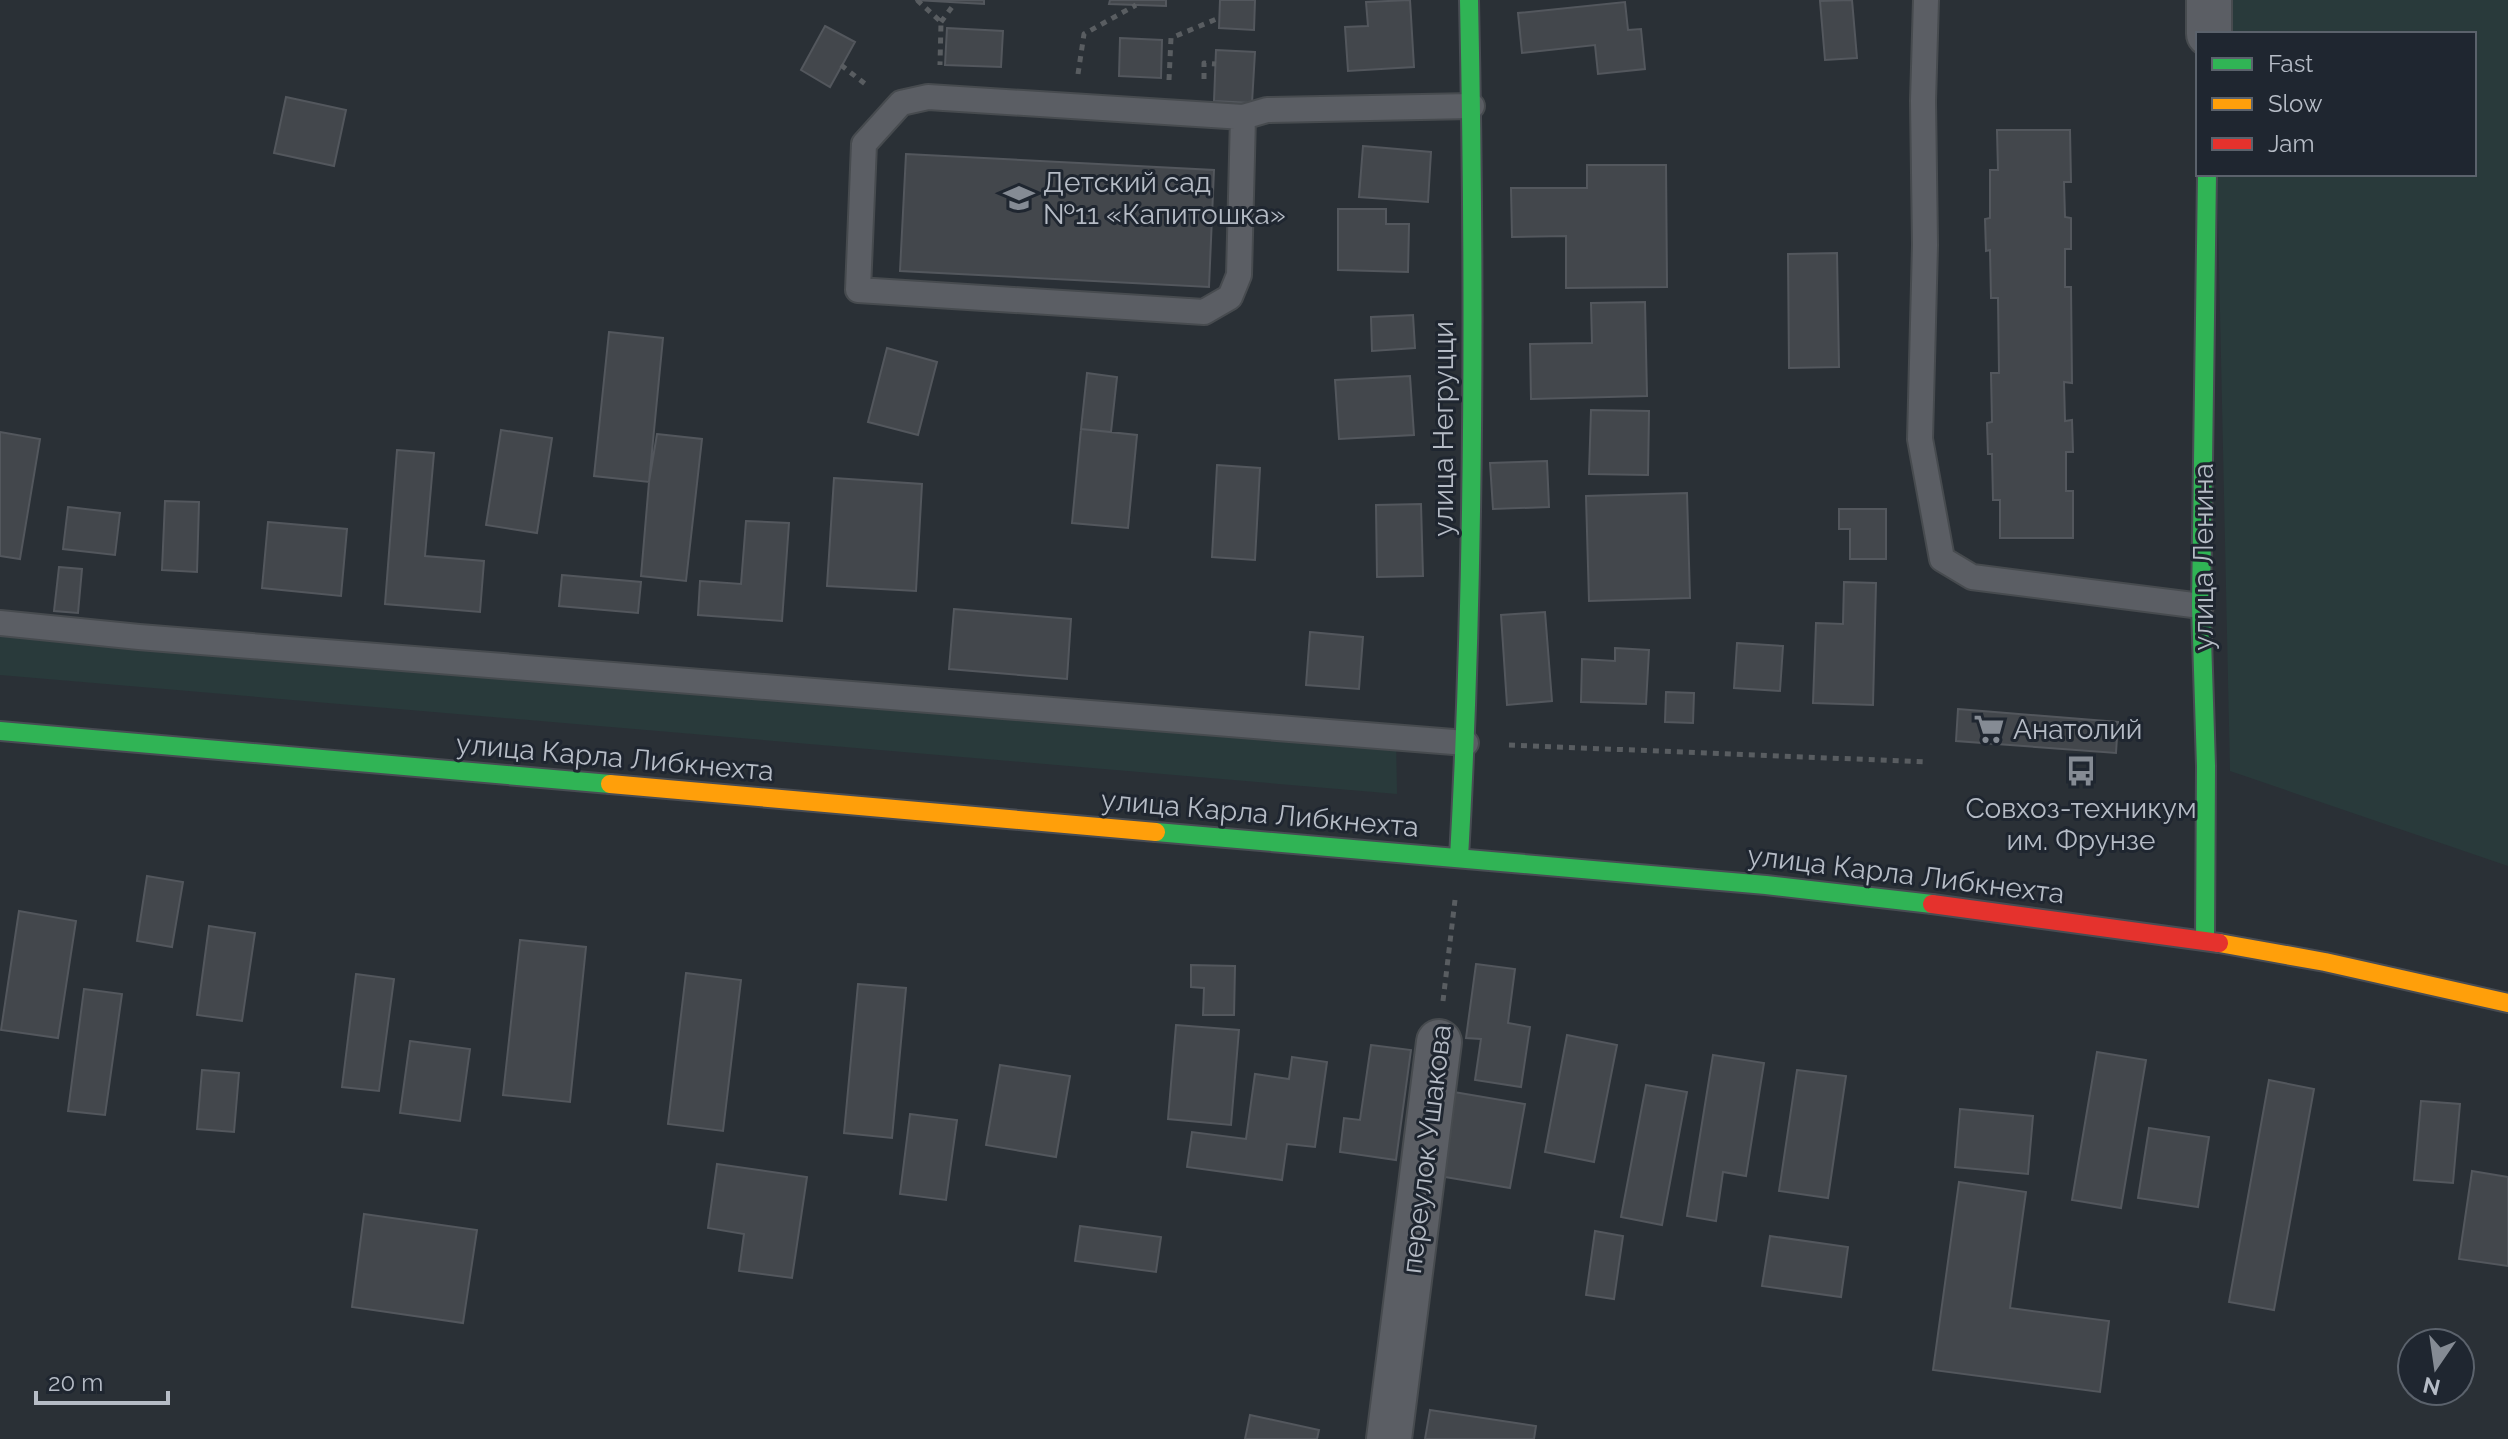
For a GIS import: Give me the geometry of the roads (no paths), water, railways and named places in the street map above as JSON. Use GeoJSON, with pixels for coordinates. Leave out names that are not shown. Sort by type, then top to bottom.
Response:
{"type":"FeatureCollection","features":[{"type":"Feature","properties":{"kind":"main road","name":"улица Негруцци"},"geometry":{"type":"LineString","coordinates":[[1459,858],[1466,743],[1471,544],[1472,106],[1469,0]]}},
{"type":"Feature","properties":{"kind":"main road","name":"улица Ленина"},"geometry":{"type":"LineString","coordinates":[[2205,940],[2206,766],[2201,606],[2207,176]]}},
{"type":"Feature","properties":{"kind":"main road","name":"улица Карла Либкнехта"},"geometry":{"type":"LineString","coordinates":[[0,731],[1766,885],[1986,910],[2205,940],[2429,982],[2508,1003]]}},
{"type":"Feature","properties":{"kind":"street"},"geometry":{"type":"LineString","coordinates":[[2209,0],[2209,32]]}},
{"type":"Feature","properties":{"kind":"street","name":"переулок Ушакова"},"geometry":{"type":"LineString","coordinates":[[1389,1439],[1439,1042]]}},
{"type":"Feature","properties":{"kind":"lane"},"geometry":{"type":"LineString","coordinates":[[1926,0],[1920,439],[1942,559],[1972,577],[2201,606]]}},
{"type":"Feature","properties":{"kind":"lane"},"geometry":{"type":"LineString","coordinates":[[1243,117],[1239,275],[1230,297],[1204,312],[858,290],[864,144],[901,103],[928,97],[1243,117],[1267,110],[1472,106]]}},
{"type":"Feature","properties":{"kind":"lane"},"geometry":{"type":"LineString","coordinates":[[0,623],[139,637],[1466,743]]}},
{"type":"Feature","properties":{"kind":"place","name":"Детский сад №11 «Капитошка»"},"geometry":{"type":"Point","coordinates":[1019,198]}},
{"type":"Feature","properties":{"kind":"place","name":"Анатолий"},"geometry":{"type":"Point","coordinates":[1989,729]}},
{"type":"Feature","properties":{"kind":"place","name":"Совхоз-техникум им. Фрунзе"},"geometry":{"type":"Point","coordinates":[2081,771]}}]}
